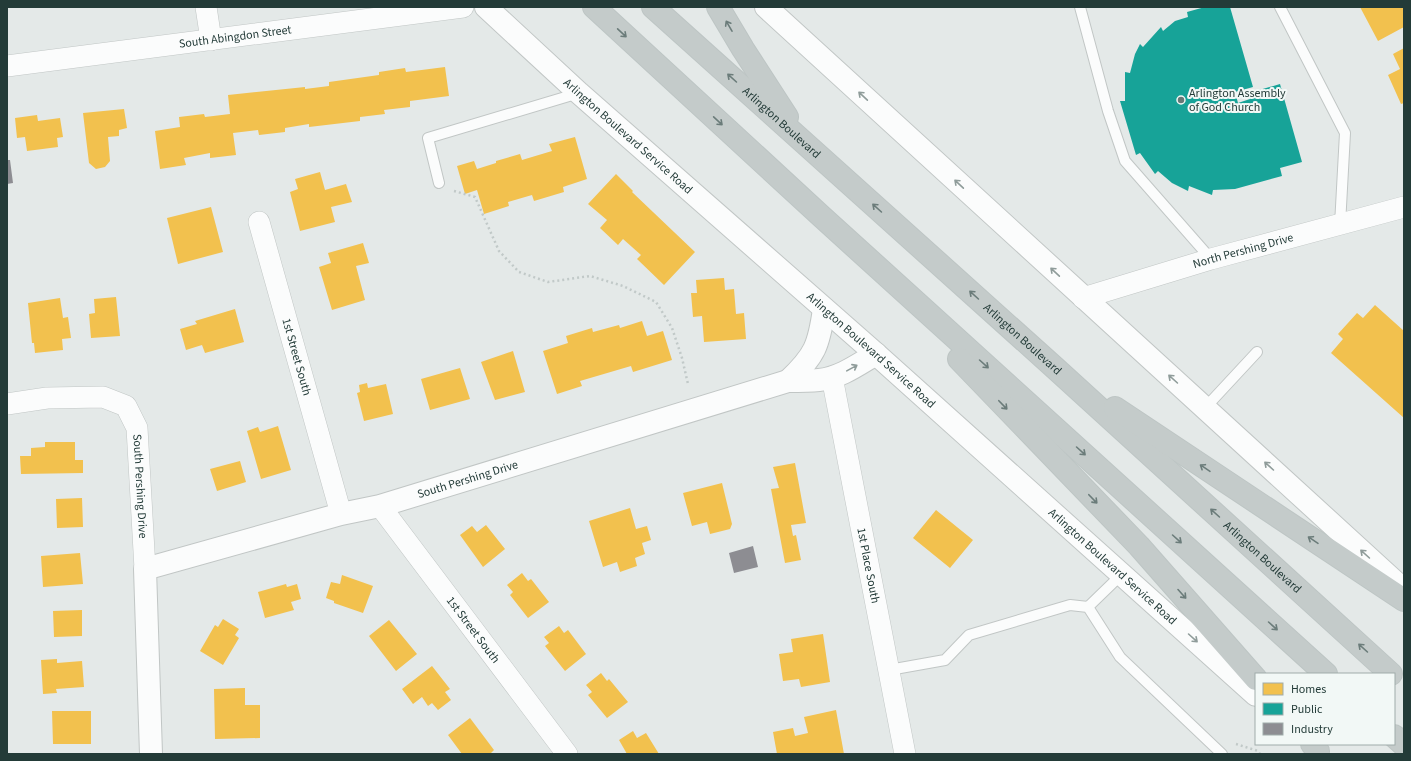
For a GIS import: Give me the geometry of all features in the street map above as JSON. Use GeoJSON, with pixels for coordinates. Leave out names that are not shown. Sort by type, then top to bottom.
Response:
{"type":"FeatureCollection","features":[{"type":"Feature","properties":{"kind":"highway"},"geometry":{"type":"LineString","coordinates":[[594,7],[821,216],[1325,673]]}},
{"type":"Feature","properties":{"kind":"highway","name":"Arlington Boulevard"},"geometry":{"type":"LineString","coordinates":[[653,7],[1055,368],[1391,673]]}},
{"type":"Feature","properties":{"kind":"highway"},"geometry":{"type":"LineString","coordinates":[[718,7],[743,49],[803,141]]}},
{"type":"Feature","properties":{"kind":"highway"},"geometry":{"type":"LineString","coordinates":[[821,216],[1134,540],[1255,678]]}},
{"type":"Feature","properties":{"kind":"highway"},"geometry":{"type":"LineString","coordinates":[[1055,368],[1404,600]]}},
{"type":"Feature","properties":{"kind":"highway"},"geometry":{"type":"LineString","coordinates":[[1395,677],[1404,685]]}},
{"type":"Feature","properties":{"kind":"highway"},"geometry":{"type":"LineString","coordinates":[[1395,737],[1404,745]]}},
{"type":"Feature","properties":{"kind":"street"},"geometry":{"type":"LineString","coordinates":[[206,7],[211,40]]}},
{"type":"Feature","properties":{"kind":"street","name":"South Abingdon Street"},"geometry":{"type":"LineString","coordinates":[[7,66],[211,40],[391,12],[463,7]]}},
{"type":"Feature","properties":{"kind":"street","name":"Arlington Boulevard Service Road"},"geometry":{"type":"LineString","coordinates":[[486,7],[578,93],[876,354],[1255,694]]}},
{"type":"Feature","properties":{"kind":"street"},"geometry":{"type":"LineString","coordinates":[[766,7],[1404,590]]}},
{"type":"Feature","properties":{"kind":"street","name":"North Pershing Drive"},"geometry":{"type":"LineString","coordinates":[[1083,298],[1211,259],[1404,207]]}},
{"type":"Feature","properties":{"kind":"street","name":"1st Street South"},"geometry":{"type":"LineString","coordinates":[[259,222],[341,514]]}},
{"type":"Feature","properties":{"kind":"street","name":"South Pershing Drive"},"geometry":{"type":"LineString","coordinates":[[788,381],[801,368],[818,344],[824,309]]}},
{"type":"Feature","properties":{"kind":"street","name":"South Pershing Drive"},"geometry":{"type":"LineString","coordinates":[[145,569],[341,514],[380,506],[788,381],[820,380],[832,377],[876,354]]}},
{"type":"Feature","properties":{"kind":"street","name":"1st Place South"},"geometry":{"type":"LineString","coordinates":[[832,377],[905,754]]}},
{"type":"Feature","properties":{"kind":"street","name":"South Pershing Drive"},"geometry":{"type":"LineString","coordinates":[[7,404],[47,398],[103,396],[126,406],[137,428],[145,569],[151,754]]}},
{"type":"Feature","properties":{"kind":"street","name":"1st Street South"},"geometry":{"type":"LineString","coordinates":[[380,506],[567,754]]}},
{"type":"Feature","properties":{"kind":"lane"},"geometry":{"type":"LineString","coordinates":[[1080,7],[1108,111],[1125,161],[1211,259]]}},
{"type":"Feature","properties":{"kind":"lane"},"geometry":{"type":"LineString","coordinates":[[1280,7],[1345,133],[1340,225]]}},
{"type":"Feature","properties":{"kind":"lane"},"geometry":{"type":"LineString","coordinates":[[439,183],[428,138],[578,93]]}},
{"type":"Feature","properties":{"kind":"lane"},"geometry":{"type":"LineString","coordinates":[[1205,408],[1257,352]]}},
{"type":"Feature","properties":{"kind":"lane"},"geometry":{"type":"LineString","coordinates":[[1088,607],[1122,574]]}},
{"type":"Feature","properties":{"kind":"lane"},"geometry":{"type":"LineString","coordinates":[[889,670],[946,660],[970,635],[1070,605],[1088,607]]}},
{"type":"Feature","properties":{"kind":"lane"},"geometry":{"type":"LineString","coordinates":[[1088,607],[1120,657],[1222,754]]}},
{"type":"Feature","properties":{"kind":"path"},"geometry":{"type":"LineString","coordinates":[[439,183],[458,193],[475,197],[498,251],[519,272],[548,282],[590,276],[623,286],[656,302],[672,328],[682,358],[688,384]]}},
{"type":"Feature","properties":{"kind":"path"},"geometry":{"type":"LineString","coordinates":[[1236,744],[1258,751],[1260,754]]}},
{"type":"Feature","properties":{"kind":"building: Homes"},"geometry":{"type":"Polygon","coordinates":[[[1360,7],[1404,7],[1404,27],[1378,41],[1360,7]]]}},
{"type":"Feature","properties":{"kind":"building: Homes"},"geometry":{"type":"Polygon","coordinates":[[[1404,48],[1404,103],[1401,104],[1388,75],[1400,69],[1393,54],[1404,48]]]}},
{"type":"Feature","properties":{"kind":"building: Homes"},"geometry":{"type":"Polygon","coordinates":[[[445,67],[449,96],[410,101],[410,107],[384,110],[385,114],[360,117],[360,121],[309,127],[309,124],[285,128],[285,132],[259,135],[258,130],[233,133],[236,155],[210,158],[210,153],[184,158],[186,165],[160,169],[155,131],[180,127],[179,117],[204,114],[205,117],[230,114],[228,95],[329,86],[329,82],[379,75],[379,72],[405,68],[406,72],[445,67]]]}},
{"type":"Feature","properties":{"kind":"building: Homes"},"geometry":{"type":"Polygon","coordinates":[[[124,109],[127,128],[119,130],[119,136],[108,137],[110,161],[105,167],[96,169],[89,163],[83,113],[124,109]]]}},
{"type":"Feature","properties":{"kind":"building: Homes"},"geometry":{"type":"Polygon","coordinates":[[[37,115],[38,121],[60,118],[63,137],[57,138],[58,147],[27,151],[25,137],[17,138],[15,118],[37,115]]]}},
{"type":"Feature","properties":{"kind":"building: Homes"},"geometry":{"type":"Polygon","coordinates":[[[575,137],[587,179],[563,187],[564,192],[534,201],[532,195],[508,202],[509,206],[484,214],[477,190],[465,194],[457,166],[474,161],[477,169],[496,163],[496,161],[520,154],[522,160],[552,151],[549,144],[575,137]]]}},
{"type":"Feature","properties":{"kind":"building: Homes"},"geometry":{"type":"Polygon","coordinates":[[[320,172],[325,190],[346,184],[352,202],[331,207],[335,222],[300,231],[290,192],[298,189],[295,179],[320,172]]]}},
{"type":"Feature","properties":{"kind":"building: Homes"},"geometry":{"type":"Polygon","coordinates":[[[616,174],[633,191],[632,192],[695,252],[664,285],[637,259],[641,255],[623,239],[618,245],[600,228],[607,220],[588,204],[616,174]]]}},
{"type":"Feature","properties":{"kind":"building: Homes"},"geometry":{"type":"Polygon","coordinates":[[[211,207],[223,252],[178,264],[167,218],[211,207]]]}},
{"type":"Feature","properties":{"kind":"building: Homes"},"geometry":{"type":"Polygon","coordinates":[[[363,243],[369,263],[356,266],[365,300],[332,310],[319,267],[331,263],[328,253],[363,243]]]}},
{"type":"Feature","properties":{"kind":"building: Homes"},"geometry":{"type":"Polygon","coordinates":[[[724,278],[725,290],[734,289],[736,314],[744,313],[746,339],[704,342],[702,316],[693,317],[691,293],[697,293],[696,280],[724,278]]]}},
{"type":"Feature","properties":{"kind":"building: Homes"},"geometry":{"type":"Polygon","coordinates":[[[116,297],[120,336],[91,338],[89,314],[95,313],[94,299],[116,297]]]}},
{"type":"Feature","properties":{"kind":"building: Homes"},"geometry":{"type":"Polygon","coordinates":[[[60,298],[63,318],[68,317],[71,338],[62,339],[63,350],[35,353],[34,343],[32,343],[28,303],[60,298]]]}},
{"type":"Feature","properties":{"kind":"building: Homes"},"geometry":{"type":"Polygon","coordinates":[[[1375,305],[1404,331],[1404,418],[1331,353],[1343,339],[1338,334],[1357,313],[1363,318],[1375,305]]]}},
{"type":"Feature","properties":{"kind":"building: Homes"},"geometry":{"type":"Polygon","coordinates":[[[235,309],[244,342],[205,353],[202,345],[186,350],[180,329],[197,324],[195,321],[235,309]]]}},
{"type":"Feature","properties":{"kind":"building: Homes"},"geometry":{"type":"Polygon","coordinates":[[[642,321],[647,336],[663,331],[672,360],[633,372],[631,366],[580,381],[582,386],[557,394],[543,351],[568,343],[566,336],[592,328],[593,332],[619,325],[620,328],[642,321]]]}},
{"type":"Feature","properties":{"kind":"building: Homes"},"geometry":{"type":"Polygon","coordinates":[[[513,351],[525,392],[495,400],[481,362],[513,351]]]}},
{"type":"Feature","properties":{"kind":"building: Homes"},"geometry":{"type":"Polygon","coordinates":[[[460,368],[470,399],[430,410],[421,379],[460,368]]]}},
{"type":"Feature","properties":{"kind":"building: Homes"},"geometry":{"type":"Polygon","coordinates":[[[367,383],[368,388],[386,384],[393,414],[364,421],[357,393],[360,392],[359,385],[367,383]]]}},
{"type":"Feature","properties":{"kind":"building: Homes"},"geometry":{"type":"Polygon","coordinates":[[[278,426],[291,470],[261,479],[247,431],[258,427],[260,432],[278,426]]]}},
{"type":"Feature","properties":{"kind":"building: Homes"},"geometry":{"type":"Polygon","coordinates":[[[45,442],[75,442],[75,460],[83,460],[83,473],[21,474],[20,456],[31,456],[31,448],[45,447],[45,442]]]}},
{"type":"Feature","properties":{"kind":"building: Homes"},"geometry":{"type":"Polygon","coordinates":[[[240,461],[246,482],[217,491],[210,469],[240,461]]]}},
{"type":"Feature","properties":{"kind":"building: Homes"},"geometry":{"type":"Polygon","coordinates":[[[795,463],[806,523],[791,525],[793,536],[796,535],[801,560],[785,563],[771,489],[779,488],[773,467],[795,463]]]}},
{"type":"Feature","properties":{"kind":"building: Homes"},"geometry":{"type":"Polygon","coordinates":[[[722,483],[732,524],[730,529],[710,534],[707,522],[692,526],[683,493],[722,483]]]}},
{"type":"Feature","properties":{"kind":"building: Homes"},"geometry":{"type":"Polygon","coordinates":[[[82,498],[83,527],[57,528],[56,499],[82,498]]]}},
{"type":"Feature","properties":{"kind":"building: Homes"},"geometry":{"type":"Polygon","coordinates":[[[630,508],[636,529],[647,526],[651,540],[642,543],[645,554],[635,558],[637,566],[620,572],[617,562],[603,567],[589,521],[630,508]]]}},
{"type":"Feature","properties":{"kind":"building: Homes"},"geometry":{"type":"Polygon","coordinates":[[[936,510],[973,540],[950,568],[913,538],[936,510]]]}},
{"type":"Feature","properties":{"kind":"building: Homes"},"geometry":{"type":"Polygon","coordinates":[[[486,525],[505,549],[483,567],[460,535],[472,526],[477,532],[486,525]]]}},
{"type":"Feature","properties":{"kind":"building: Homes"},"geometry":{"type":"Polygon","coordinates":[[[80,553],[83,584],[43,587],[41,556],[80,553]]]}},
{"type":"Feature","properties":{"kind":"building: Homes"},"geometry":{"type":"Polygon","coordinates":[[[522,573],[528,581],[531,579],[549,602],[528,618],[510,595],[513,592],[507,585],[522,573]]]}},
{"type":"Feature","properties":{"kind":"building: Homes"},"geometry":{"type":"Polygon","coordinates":[[[342,575],[373,586],[363,613],[334,603],[334,601],[326,598],[331,582],[340,584],[342,575]]]}},
{"type":"Feature","properties":{"kind":"building: Homes"},"geometry":{"type":"Polygon","coordinates":[[[286,584],[287,587],[297,584],[301,599],[291,602],[294,610],[265,618],[258,592],[286,584]]]}},
{"type":"Feature","properties":{"kind":"building: Homes"},"geometry":{"type":"Polygon","coordinates":[[[82,610],[82,636],[54,637],[53,611],[82,610]]]}},
{"type":"Feature","properties":{"kind":"building: Homes"},"geometry":{"type":"Polygon","coordinates":[[[223,619],[239,629],[235,635],[239,638],[223,665],[200,651],[215,625],[218,627],[223,619]]]}},
{"type":"Feature","properties":{"kind":"building: Homes"},"geometry":{"type":"Polygon","coordinates":[[[389,620],[417,654],[396,671],[369,636],[389,620]]]}},
{"type":"Feature","properties":{"kind":"building: Homes"},"geometry":{"type":"Polygon","coordinates":[[[559,626],[564,633],[568,630],[586,654],[565,671],[545,646],[549,643],[544,637],[559,626]]]}},
{"type":"Feature","properties":{"kind":"building: Homes"},"geometry":{"type":"Polygon","coordinates":[[[823,634],[830,682],[801,687],[799,679],[783,681],[779,654],[793,652],[791,639],[823,634]]]}},
{"type":"Feature","properties":{"kind":"building: Homes"},"geometry":{"type":"Polygon","coordinates":[[[57,659],[57,663],[82,661],[84,687],[56,689],[57,693],[43,694],[41,660],[57,659]]]}},
{"type":"Feature","properties":{"kind":"building: Homes"},"geometry":{"type":"Polygon","coordinates":[[[432,666],[450,689],[445,692],[451,700],[438,710],[432,703],[428,706],[422,697],[413,704],[402,689],[432,666]]]}},
{"type":"Feature","properties":{"kind":"building: Homes"},"geometry":{"type":"Polygon","coordinates":[[[601,673],[607,681],[609,679],[628,702],[607,718],[588,695],[592,692],[586,685],[601,673]]]}},
{"type":"Feature","properties":{"kind":"building: Homes"},"geometry":{"type":"Polygon","coordinates":[[[245,688],[245,705],[260,705],[260,738],[215,739],[214,689],[245,688]]]}},
{"type":"Feature","properties":{"kind":"building: Homes"},"geometry":{"type":"Polygon","coordinates":[[[836,710],[844,754],[777,754],[773,732],[793,728],[795,736],[808,733],[804,717],[836,710]]]}},
{"type":"Feature","properties":{"kind":"building: Homes"},"geometry":{"type":"Polygon","coordinates":[[[52,711],[91,711],[91,744],[53,744],[52,711]]]}},
{"type":"Feature","properties":{"kind":"building: Homes"},"geometry":{"type":"Polygon","coordinates":[[[470,718],[494,750],[490,754],[462,754],[448,735],[470,718]]]}},
{"type":"Feature","properties":{"kind":"building: Homes"},"geometry":{"type":"Polygon","coordinates":[[[633,731],[637,738],[646,733],[659,754],[627,754],[619,740],[633,731]]]}},
{"type":"Feature","properties":{"kind":"building: Public","name":"Arlington Assembly of God Church"},"geometry":{"type":"Polygon","coordinates":[[[1205,7],[1230,7],[1253,87],[1235,92],[1238,103],[1250,99],[1249,93],[1280,84],[1302,162],[1280,168],[1282,176],[1235,189],[1213,190],[1212,195],[1189,186],[1188,191],[1172,183],[1158,171],[1155,174],[1140,153],[1136,155],[1120,101],[1125,101],[1125,72],[1130,73],[1135,54],[1140,44],[1143,47],[1161,27],[1163,31],[1175,21],[1188,17],[1187,12],[1205,7]]]}},
{"type":"Feature","properties":{"kind":"building: Industry"},"geometry":{"type":"Polygon","coordinates":[[[7,160],[10,160],[13,183],[7,184],[7,160]]]}},
{"type":"Feature","properties":{"kind":"building: Industry"},"geometry":{"type":"Polygon","coordinates":[[[753,546],[758,567],[734,573],[729,553],[753,546]]]}},
{"type":"Feature","properties":{"kind":"place","name":"Arlington Assembly of God Church"},"geometry":{"type":"Point","coordinates":[1181,100]}}]}
